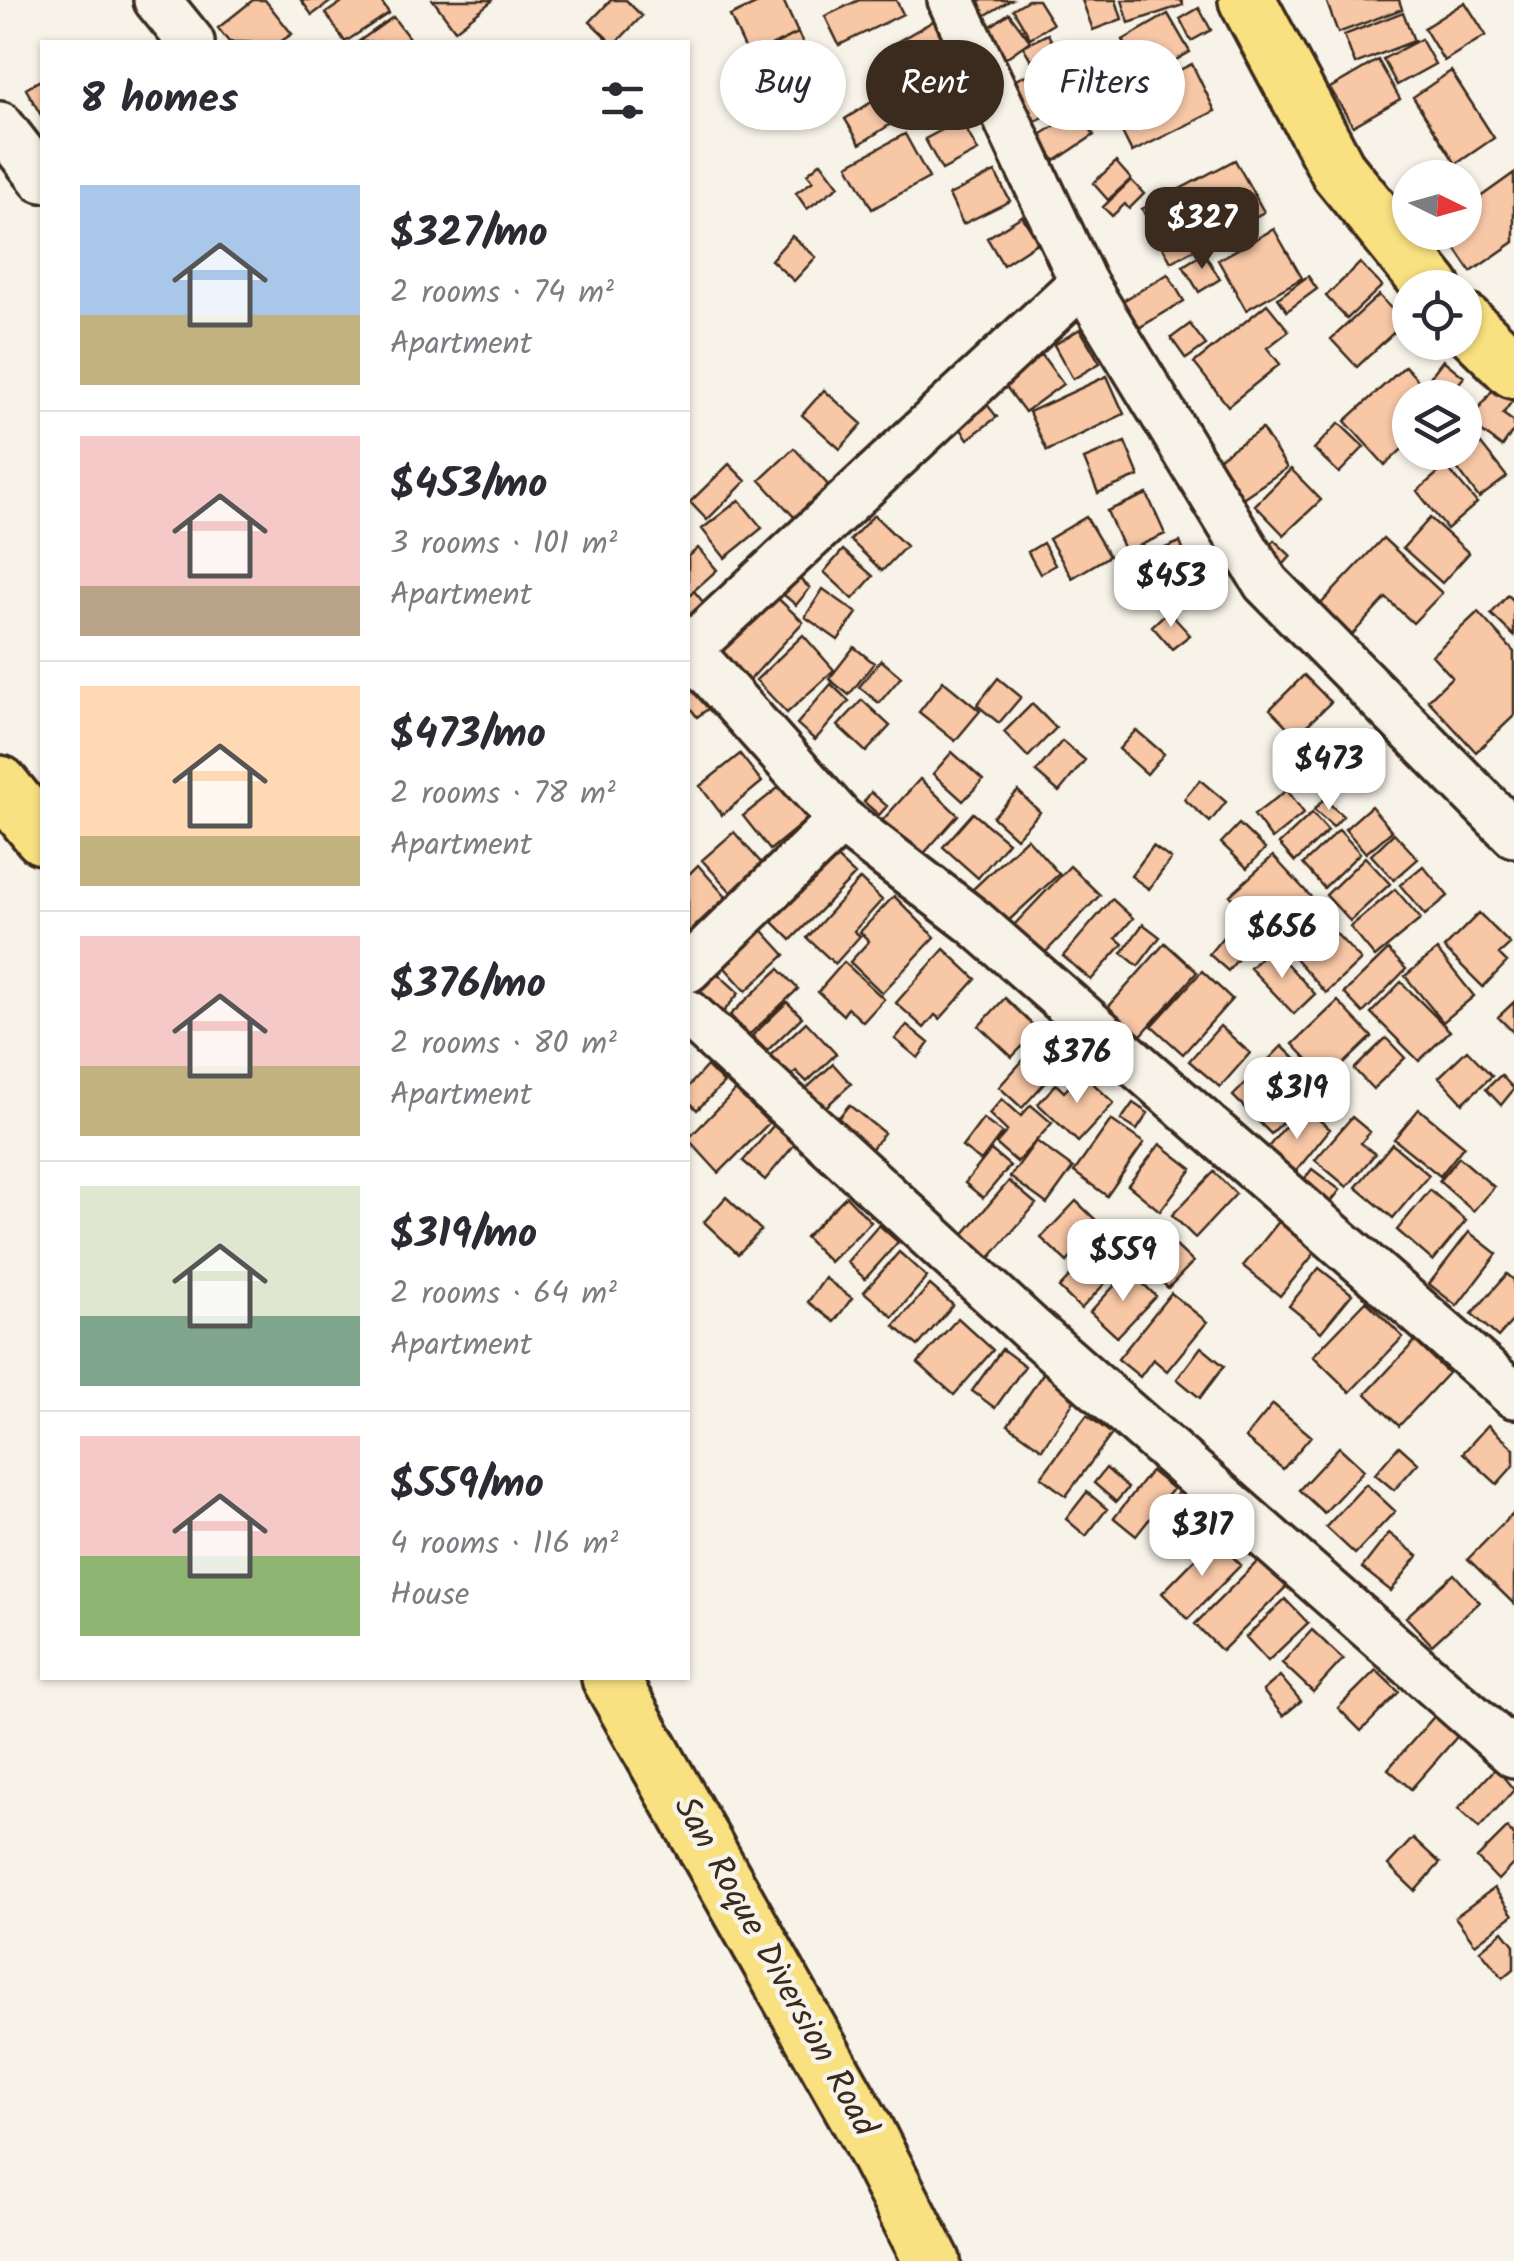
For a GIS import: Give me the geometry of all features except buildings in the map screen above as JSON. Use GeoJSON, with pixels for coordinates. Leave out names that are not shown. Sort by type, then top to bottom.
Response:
{"type":"FeatureCollection","features":[{"type":"Feature","properties":{"kind":"main road"},"geometry":{"type":"LineString","coordinates":[[1246,0],[1340,172],[1418,270]]}},
{"type":"Feature","properties":{"kind":"main road"},"geometry":{"type":"LineString","coordinates":[[1482,339],[1514,370]]}},
{"type":"Feature","properties":{"kind":"main road"},"geometry":{"type":"LineString","coordinates":[[0,784],[40,834]]}},
{"type":"Feature","properties":{"kind":"main road","name":"San Roque Diversion Road"},"geometry":{"type":"LineString","coordinates":[[611,1680],[864,2128],[932,2261]]}},
{"type":"Feature","properties":{"kind":"street"},"geometry":{"type":"LineString","coordinates":[[157,0],[189,40]]}},
{"type":"Feature","properties":{"kind":"street"},"geometry":{"type":"LineString","coordinates":[[951,0],[1083,282],[1266,583],[1514,834]]}},
{"type":"Feature","properties":{"kind":"street"},"geometry":{"type":"LineString","coordinates":[[0,125],[40,176]]}},
{"type":"Feature","properties":{"kind":"street"},"geometry":{"type":"LineString","coordinates":[[690,648],[1083,282]]}},
{"type":"Feature","properties":{"kind":"street"},"geometry":{"type":"LineString","coordinates":[[690,652],[841,820],[974,922],[1514,1395]]}},
{"type":"Feature","properties":{"kind":"street"},"geometry":{"type":"LineString","coordinates":[[690,967],[841,820]]}},
{"type":"Feature","properties":{"kind":"street"},"geometry":{"type":"LineString","coordinates":[[690,1016],[1034,1331],[1514,1754]]}}]}
